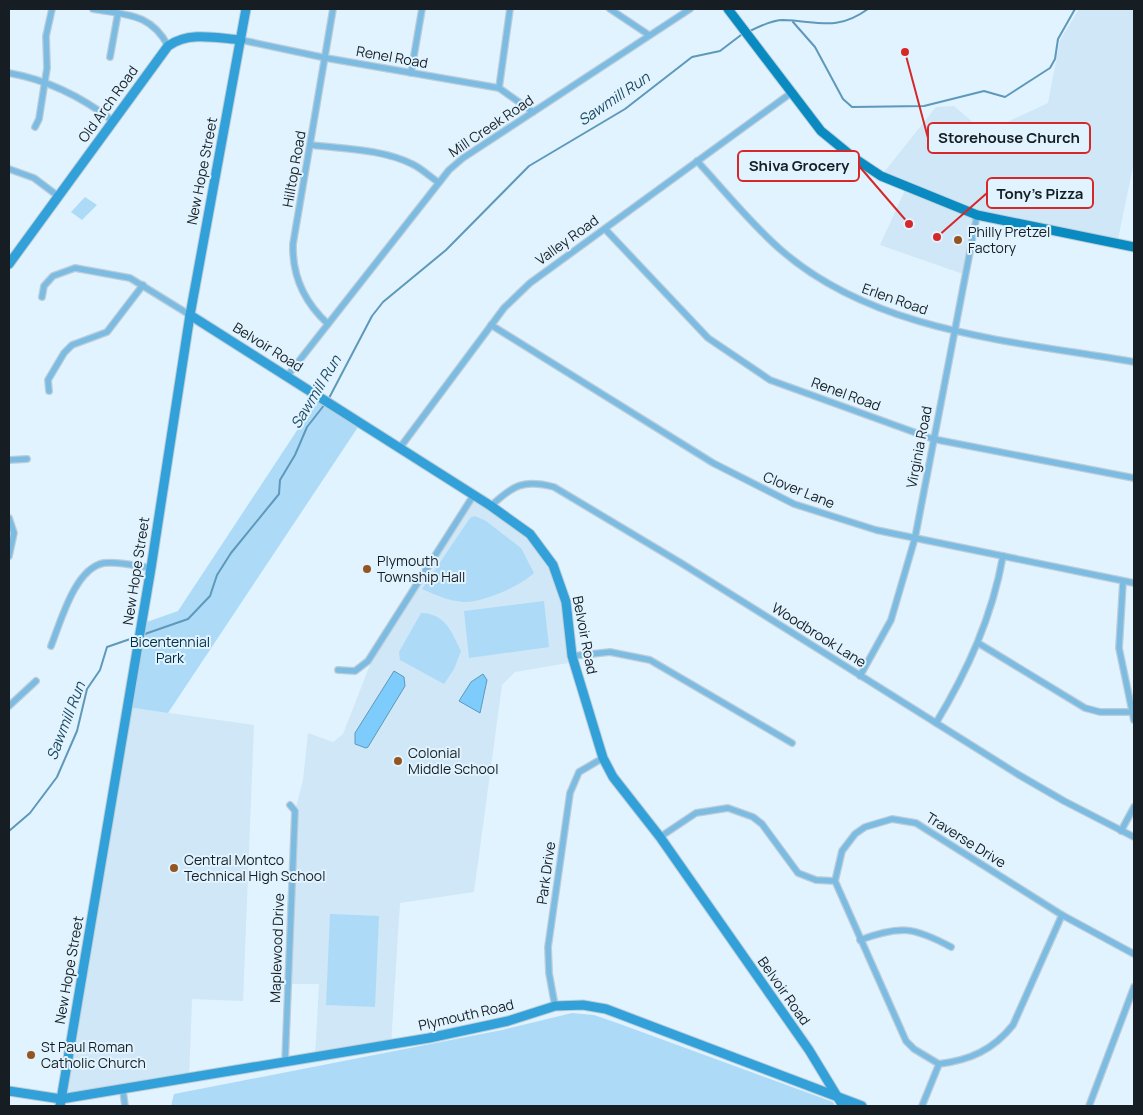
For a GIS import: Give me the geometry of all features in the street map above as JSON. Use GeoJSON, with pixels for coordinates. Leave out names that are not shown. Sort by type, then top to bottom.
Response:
{"type":"FeatureCollection","features":[{"type":"Feature","properties":{"kind":"main road"},"geometry":{"type":"LineString","coordinates":[[728,9],[821,131],[854,158],[881,176],[906,188],[977,215],[1134,247]]}},
{"type":"Feature","properties":{"kind":"street"},"geometry":{"type":"LineString","coordinates":[[35,127],[39,119],[45,82],[48,61],[46,36],[52,9]]}},
{"type":"Feature","properties":{"kind":"street"},"geometry":{"type":"LineString","coordinates":[[93,9],[142,18],[164,38],[168,46],[176,41],[192,37],[241,40],[246,9]]}},
{"type":"Feature","properties":{"kind":"street","name":"Hilltop Road"},"geometry":{"type":"LineString","coordinates":[[328,324],[315,313],[301,290],[295,276],[293,244],[333,9]]}},
{"type":"Feature","properties":{"kind":"street"},"geometry":{"type":"LineString","coordinates":[[411,73],[422,9]]}},
{"type":"Feature","properties":{"kind":"street"},"geometry":{"type":"LineString","coordinates":[[499,88],[510,9]]}},
{"type":"Feature","properties":{"kind":"street"},"geometry":{"type":"LineString","coordinates":[[610,9],[649,35]]}},
{"type":"Feature","properties":{"kind":"street","name":"Mill Creek Road"},"geometry":{"type":"LineString","coordinates":[[288,375],[438,182],[463,158],[690,9]]}},
{"type":"Feature","properties":{"kind":"street"},"geometry":{"type":"LineString","coordinates":[[110,57],[118,13]]}},
{"type":"Feature","properties":{"kind":"street","name":"Renel Road"},"geometry":{"type":"LineString","coordinates":[[241,40],[326,58],[499,88],[533,112]]}},
{"type":"Feature","properties":{"kind":"street","name":"New Hope Street"},"geometry":{"type":"LineString","coordinates":[[60,1103],[151,568],[190,315],[241,40]]}},
{"type":"Feature","properties":{"kind":"street","name":"Old Arch Road"},"geometry":{"type":"LineString","coordinates":[[9,264],[168,46]]}},
{"type":"Feature","properties":{"kind":"street"},"geometry":{"type":"LineString","coordinates":[[9,73],[45,82],[88,102],[113,121]]}},
{"type":"Feature","properties":{"kind":"street","name":"Valley Road"},"geometry":{"type":"LineString","coordinates":[[399,450],[504,308],[530,283],[791,93]]}},
{"type":"Feature","properties":{"kind":"street"},"geometry":{"type":"LineString","coordinates":[[311,145],[370,152],[400,160],[412,164],[438,182]]}},
{"type":"Feature","properties":{"kind":"street","name":"Erlen Road"},"geometry":{"type":"LineString","coordinates":[[697,161],[780,250],[853,298],[955,331],[1134,362]]}},
{"type":"Feature","properties":{"kind":"street"},"geometry":{"type":"LineString","coordinates":[[9,169],[34,178],[58,196]]}},
{"type":"Feature","properties":{"kind":"street","name":"Virginia Road"},"geometry":{"type":"LineString","coordinates":[[860,676],[891,620],[915,538],[977,215]]}},
{"type":"Feature","properties":{"kind":"street","name":"Renel Road"},"geometry":{"type":"LineString","coordinates":[[605,229],[708,338],[770,380],[934,439],[1134,478]]}},
{"type":"Feature","properties":{"kind":"street"},"geometry":{"type":"LineString","coordinates":[[42,298],[44,286],[53,276],[75,268],[130,278],[190,315]]}},
{"type":"Feature","properties":{"kind":"street"},"geometry":{"type":"LineString","coordinates":[[49,391],[48,380],[64,353],[72,345],[107,332],[143,285]]}},
{"type":"Feature","properties":{"kind":"street","name":"Belvoir Road"},"geometry":{"type":"LineString","coordinates":[[190,315],[288,375],[399,450],[491,506],[530,534],[553,565],[566,602],[572,656],[603,758],[613,777],[660,837],[809,1050],[843,1106]]}},
{"type":"Feature","properties":{"kind":"street","name":"Clover Lane"},"geometry":{"type":"LineString","coordinates":[[491,326],[713,463],[794,504],[838,520],[915,538],[1134,583]]}},
{"type":"Feature","properties":{"kind":"street"},"geometry":{"type":"LineString","coordinates":[[9,460],[27,459]]}},
{"type":"Feature","properties":{"kind":"street","name":"Woodbrook Lane"},"geometry":{"type":"LineString","coordinates":[[491,506],[506,492],[525,483],[536,482],[554,487],[1054,796],[1134,837]]}},
{"type":"Feature","properties":{"kind":"street"},"geometry":{"type":"LineString","coordinates":[[338,670],[355,671],[368,661],[473,496]]}},
{"type":"Feature","properties":{"kind":"street"},"geometry":{"type":"LineString","coordinates":[[9,518],[14,533],[9,556]]}},
{"type":"Feature","properties":{"kind":"street"},"geometry":{"type":"LineString","coordinates":[[936,723],[961,682],[978,643],[997,589],[1003,556]]}},
{"type":"Feature","properties":{"kind":"street"},"geometry":{"type":"LineString","coordinates":[[50,646],[79,580],[90,569],[111,562],[151,568]]}},
{"type":"Feature","properties":{"kind":"street"},"geometry":{"type":"LineString","coordinates":[[1123,582],[1120,648],[1134,720]]}},
{"type":"Feature","properties":{"kind":"street"},"geometry":{"type":"LineString","coordinates":[[978,643],[1085,708],[1100,712],[1132,712]]}},
{"type":"Feature","properties":{"kind":"street"},"geometry":{"type":"LineString","coordinates":[[572,656],[610,652],[650,660],[792,743]]}},
{"type":"Feature","properties":{"kind":"street"},"geometry":{"type":"LineString","coordinates":[[9,706],[36,681]]}},
{"type":"Feature","properties":{"kind":"street","name":"Park Drive"},"geometry":{"type":"LineString","coordinates":[[555,1006],[548,973],[548,947],[570,793],[579,772],[603,758]]}},
{"type":"Feature","properties":{"kind":"street","name":"Maplewood Drive"},"geometry":{"type":"LineString","coordinates":[[285,1063],[295,811],[290,805]]}},
{"type":"Feature","properties":{"kind":"street"},"geometry":{"type":"LineString","coordinates":[[1122,830],[1134,807]]}},
{"type":"Feature","properties":{"kind":"street"},"geometry":{"type":"LineString","coordinates":[[660,837],[696,814],[728,808],[746,814],[762,824],[798,873],[816,880],[835,880],[906,1041],[914,1049],[939,1064],[953,1062],[981,1053],[1003,1038],[1012,1025],[1062,915]]}},
{"type":"Feature","properties":{"kind":"street","name":"Traverse Drive"},"geometry":{"type":"LineString","coordinates":[[835,880],[842,851],[855,834],[877,822],[892,819],[906,820],[916,823],[1062,915],[1134,954]]}},
{"type":"Feature","properties":{"kind":"street"},"geometry":{"type":"LineString","coordinates":[[860,940],[885,932],[906,929],[926,934],[951,947]]}},
{"type":"Feature","properties":{"kind":"street"},"geometry":{"type":"LineString","coordinates":[[1089,1106],[1134,987]]}},
{"type":"Feature","properties":{"kind":"street","name":"Plymouth Road"},"geometry":{"type":"LineString","coordinates":[[9,1091],[60,1103],[429,1038],[508,1021],[555,1006],[583,1005],[606,1009],[862,1106]]}},
{"type":"Feature","properties":{"kind":"street"},"geometry":{"type":"LineString","coordinates":[[922,1106],[939,1064]]}},
{"type":"Feature","properties":{"kind":"street"},"geometry":{"type":"LineString","coordinates":[[123,1091],[125,1106]]}},
{"type":"Feature","properties":{"kind":"shaded area"},"geometry":{"type":"Polygon","coordinates":[[[1079,9],[1134,9],[1134,162],[1117,244],[977,215],[966,275],[880,245],[906,188],[881,176],[936,107],[954,106],[976,125],[990,130],[1048,103],[1060,40],[1079,9]]]}},
{"type":"Feature","properties":{"kind":"shaded area","name":"Colonial Middle School"},"geometry":{"type":"Polygon","coordinates":[[[473,496],[530,534],[560,581],[574,662],[515,672],[502,685],[474,892],[400,903],[391,1045],[315,1057],[319,984],[288,984],[295,811],[303,780],[308,733],[333,742],[343,734],[375,652],[473,496]]]}},
{"type":"Feature","properties":{"kind":"shaded area"},"geometry":{"type":"Polygon","coordinates":[[[394,671],[404,677],[405,686],[368,747],[355,744],[355,733],[394,671]]]}},
{"type":"Feature","properties":{"kind":"shaded area"},"geometry":{"type":"Polygon","coordinates":[[[483,674],[487,680],[480,713],[459,701],[471,682],[483,674]]]}},
{"type":"Feature","properties":{"kind":"shaded area","name":"Central Montco Technical High School"},"geometry":{"type":"Polygon","coordinates":[[[127,707],[254,725],[243,1001],[192,999],[189,1080],[61,1099],[127,707]]]}},
{"type":"Feature","properties":{"kind":"green space"},"geometry":{"type":"Polygon","coordinates":[[[85,197],[97,205],[82,220],[71,212],[85,197]]]}},
{"type":"Feature","properties":{"kind":"green space","name":"Bicentennial Park"},"geometry":{"type":"Polygon","coordinates":[[[319,397],[360,424],[168,713],[127,707],[141,624],[178,611],[319,397]]]}},
{"type":"Feature","properties":{"kind":"green space"},"geometry":{"type":"Polygon","coordinates":[[[475,516],[486,521],[521,548],[534,573],[501,593],[471,602],[452,600],[422,589],[470,518],[475,516]]]}},
{"type":"Feature","properties":{"kind":"green space"},"geometry":{"type":"Polygon","coordinates":[[[544,601],[549,647],[469,658],[464,611],[544,601]]]}},
{"type":"Feature","properties":{"kind":"green space"},"geometry":{"type":"Polygon","coordinates":[[[421,613],[429,614],[442,620],[451,630],[461,651],[454,669],[444,684],[400,660],[399,652],[421,613]]]}},
{"type":"Feature","properties":{"kind":"green space"},"geometry":{"type":"Polygon","coordinates":[[[330,914],[379,916],[375,1007],[326,1005],[330,914]]]}},
{"type":"Feature","properties":{"kind":"green space"},"geometry":{"type":"Polygon","coordinates":[[[572,1013],[594,1015],[620,1024],[833,1102],[835,1106],[171,1106],[174,1094],[502,1030],[572,1013]]]}},
{"type":"Feature","properties":{"kind":"waterway"},"geometry":{"type":"LineString","coordinates":[[750,31],[779,20],[836,23],[846,21],[868,9]]}},
{"type":"Feature","properties":{"kind":"waterway","name":"Sawmill Run"},"geometry":{"type":"LineString","coordinates":[[793,22],[815,47],[843,99],[852,107],[924,106],[984,91],[1005,97],[1050,68],[1055,59],[1058,39],[1075,9]]}},
{"type":"Feature","properties":{"kind":"waterway","name":"Sawmill Run"},"geometry":{"type":"LineString","coordinates":[[328,400],[372,316],[383,302],[446,250],[529,166],[625,109],[692,57],[720,51],[741,35]]}},
{"type":"Feature","properties":{"kind":"waterway","name":"Sawmill Run"},"geometry":{"type":"LineString","coordinates":[[142,635],[188,619],[210,596],[217,575],[231,553],[279,494],[280,480],[295,455],[307,427],[325,404]]}},
{"type":"Feature","properties":{"kind":"waterway","name":"Sawmill Run"},"geometry":{"type":"LineString","coordinates":[[9,831],[30,813],[57,777],[77,731],[87,689],[100,670],[107,647],[136,637]]}},
{"type":"Feature","properties":{"kind":"place","name":"Storehouse Church"},"geometry":{"type":"Point","coordinates":[905,52]}},
{"type":"Feature","properties":{"kind":"place","name":"Shiva Grocery"},"geometry":{"type":"Point","coordinates":[909,224]}},
{"type":"Feature","properties":{"kind":"place","name":"Tony's Pizza"},"geometry":{"type":"Point","coordinates":[937,237]}},
{"type":"Feature","properties":{"kind":"place","name":"Philly Pretzel Factory"},"geometry":{"type":"Point","coordinates":[958,240]}},
{"type":"Feature","properties":{"kind":"place","name":"Plymouth Township Hall"},"geometry":{"type":"Point","coordinates":[367,569]}},
{"type":"Feature","properties":{"kind":"place","name":"Colonial Middle School"},"geometry":{"type":"Point","coordinates":[398,761]}},
{"type":"Feature","properties":{"kind":"place","name":"Central Montco Technical High School"},"geometry":{"type":"Point","coordinates":[174,868]}},
{"type":"Feature","properties":{"kind":"place","name":"St Paul Roman Catholic Church"},"geometry":{"type":"Point","coordinates":[31,1055]}}]}
